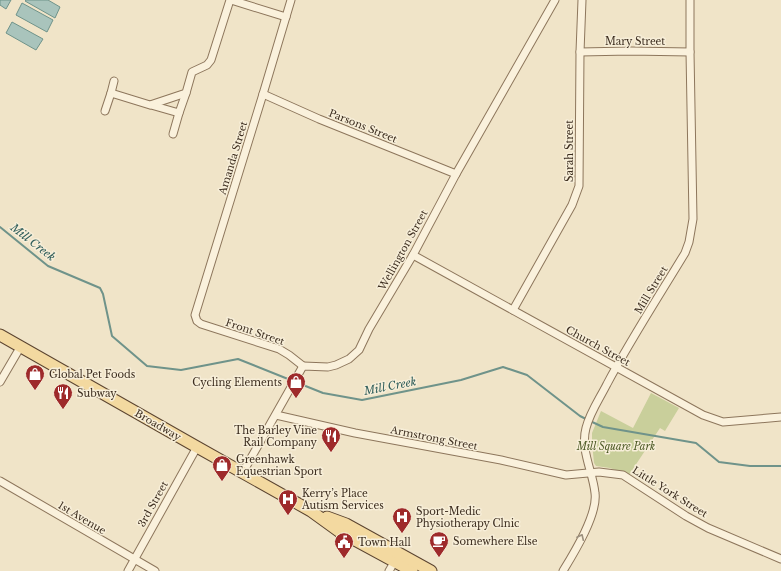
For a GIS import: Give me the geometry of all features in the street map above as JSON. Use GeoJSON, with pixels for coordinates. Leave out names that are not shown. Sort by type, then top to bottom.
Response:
{"type":"FeatureCollection","features":[{"type":"Feature","properties":{"kind":"main road","name":"Broadway"},"geometry":{"type":"LineString","coordinates":[[0,335],[316,514],[346,524],[394,562],[412,571]]}},
{"type":"Feature","properties":{"kind":"main road","name":"Broadway"},"geometry":{"type":"LineString","coordinates":[[394,562],[431,571]]}},
{"type":"Feature","properties":{"kind":"street"},"geometry":{"type":"LineString","coordinates":[[173,134],[192,72],[207,65],[211,60],[231,0],[286,17]]}},
{"type":"Feature","properties":{"kind":"street","name":"Amanda Street"},"geometry":{"type":"LineString","coordinates":[[197,321],[194,315],[291,0]]}},
{"type":"Feature","properties":{"kind":"street","name":"Wellington Street"},"geometry":{"type":"LineString","coordinates":[[303,366],[333,366],[355,355],[413,255],[456,174],[555,0]]}},
{"type":"Feature","properties":{"kind":"street","name":"Sarah Street"},"geometry":{"type":"LineString","coordinates":[[513,310],[572,205],[578,191],[582,0]]}},
{"type":"Feature","properties":{"kind":"street","name":"Mill Street"},"geometry":{"type":"LineString","coordinates":[[563,571],[590,519],[594,507],[594,482],[590,473],[584,440],[586,426],[616,368],[685,253],[689,242],[692,219],[690,0]]}},
{"type":"Feature","properties":{"kind":"street","name":"Mary Street"},"geometry":{"type":"LineString","coordinates":[[580,52],[630,50],[690,52]]}},
{"type":"Feature","properties":{"kind":"street"},"geometry":{"type":"LineString","coordinates":[[106,111],[114,81]]}},
{"type":"Feature","properties":{"kind":"street"},"geometry":{"type":"LineString","coordinates":[[111,93],[179,113]]}},
{"type":"Feature","properties":{"kind":"street"},"geometry":{"type":"LineString","coordinates":[[150,105],[186,93]]}},
{"type":"Feature","properties":{"kind":"street","name":"Parsons Street"},"geometry":{"type":"LineString","coordinates":[[263,94],[319,119],[456,174]]}},
{"type":"Feature","properties":{"kind":"street","name":"Church Street"},"geometry":{"type":"LineString","coordinates":[[413,255],[697,412],[723,422],[781,417]]}},
{"type":"Feature","properties":{"kind":"street","name":"Front Street"},"geometry":{"type":"LineString","coordinates":[[197,321],[224,332],[279,349],[303,366]]}},
{"type":"Feature","properties":{"kind":"street"},"geometry":{"type":"LineString","coordinates":[[0,382],[20,346]]}},
{"type":"Feature","properties":{"kind":"street"},"geometry":{"type":"LineString","coordinates":[[243,472],[303,366]]}},
{"type":"Feature","properties":{"kind":"street","name":"Armstrong Street"},"geometry":{"type":"LineString","coordinates":[[276,415],[361,434],[501,460],[566,475],[590,473]]}},
{"type":"Feature","properties":{"kind":"street","name":"3rd Street"},"geometry":{"type":"LineString","coordinates":[[128,571],[197,447]]}},
{"type":"Feature","properties":{"kind":"street","name":"Little York Street"},"geometry":{"type":"LineString","coordinates":[[590,473],[615,473],[623,475],[686,516],[708,528],[781,559]]}},
{"type":"Feature","properties":{"kind":"street","name":"1st Avenue"},"geometry":{"type":"LineString","coordinates":[[0,481],[155,571]]}},
{"type":"Feature","properties":{"kind":"green space","name":"Mill Square Park"},"geometry":{"type":"Polygon","coordinates":[[[651,393],[679,408],[665,431],[660,428],[629,475],[610,468],[596,466],[594,463],[592,433],[601,411],[633,428],[651,393]]]}},
{"type":"Feature","properties":{"kind":"water"},"geometry":{"type":"Polygon","coordinates":[[[0,0],[11,0],[6,9],[0,5],[0,0]]]}},
{"type":"Feature","properties":{"kind":"water"},"geometry":{"type":"Polygon","coordinates":[[[48,0],[60,7],[55,18],[25,1],[48,0]]]}},
{"type":"Feature","properties":{"kind":"water"},"geometry":{"type":"Polygon","coordinates":[[[22,3],[53,20],[47,32],[16,15],[22,3]]]}},
{"type":"Feature","properties":{"kind":"water"},"geometry":{"type":"Polygon","coordinates":[[[12,22],[43,39],[36,50],[6,33],[12,22]]]}},
{"type":"Feature","properties":{"kind":"waterway","name":"Mill Creek"},"geometry":{"type":"LineString","coordinates":[[0,227],[48,266],[100,288],[103,294],[112,336],[147,366],[181,370],[238,359],[323,393],[362,400],[461,380],[503,367],[527,375],[586,419]]}},
{"type":"Feature","properties":{"kind":"waterway","name":"Mill Creek"},"geometry":{"type":"LineString","coordinates":[[590,421],[603,427],[696,443],[719,462],[750,466],[781,466]]}},
{"type":"Feature","properties":{"kind":"place","name":"Global Pet Foods"},"geometry":{"type":"Point","coordinates":[35,391]}},
{"type":"Feature","properties":{"kind":"place","name":"Cycling Elements"},"geometry":{"type":"Point","coordinates":[296,399]}},
{"type":"Feature","properties":{"kind":"place","name":"Subway"},"geometry":{"type":"Point","coordinates":[63,410]}},
{"type":"Feature","properties":{"kind":"place","name":"The Barley Vine Rail Company"},"geometry":{"type":"Point","coordinates":[331,453]}},
{"type":"Feature","properties":{"kind":"place","name":"Greenhawk Equestrian Sport"},"geometry":{"type":"Point","coordinates":[222,482]}},
{"type":"Feature","properties":{"kind":"place","name":"Kerry’s Place Autism Services"},"geometry":{"type":"Point","coordinates":[288,516]}},
{"type":"Feature","properties":{"kind":"place","name":"Sport-Medic Physiotherapy Clnic"},"geometry":{"type":"Point","coordinates":[402,534]}},
{"type":"Feature","properties":{"kind":"place","name":"Somewhere Else"},"geometry":{"type":"Point","coordinates":[439,558]}},
{"type":"Feature","properties":{"kind":"place","name":"Town Hall"},"geometry":{"type":"Point","coordinates":[344,559]}}]}
